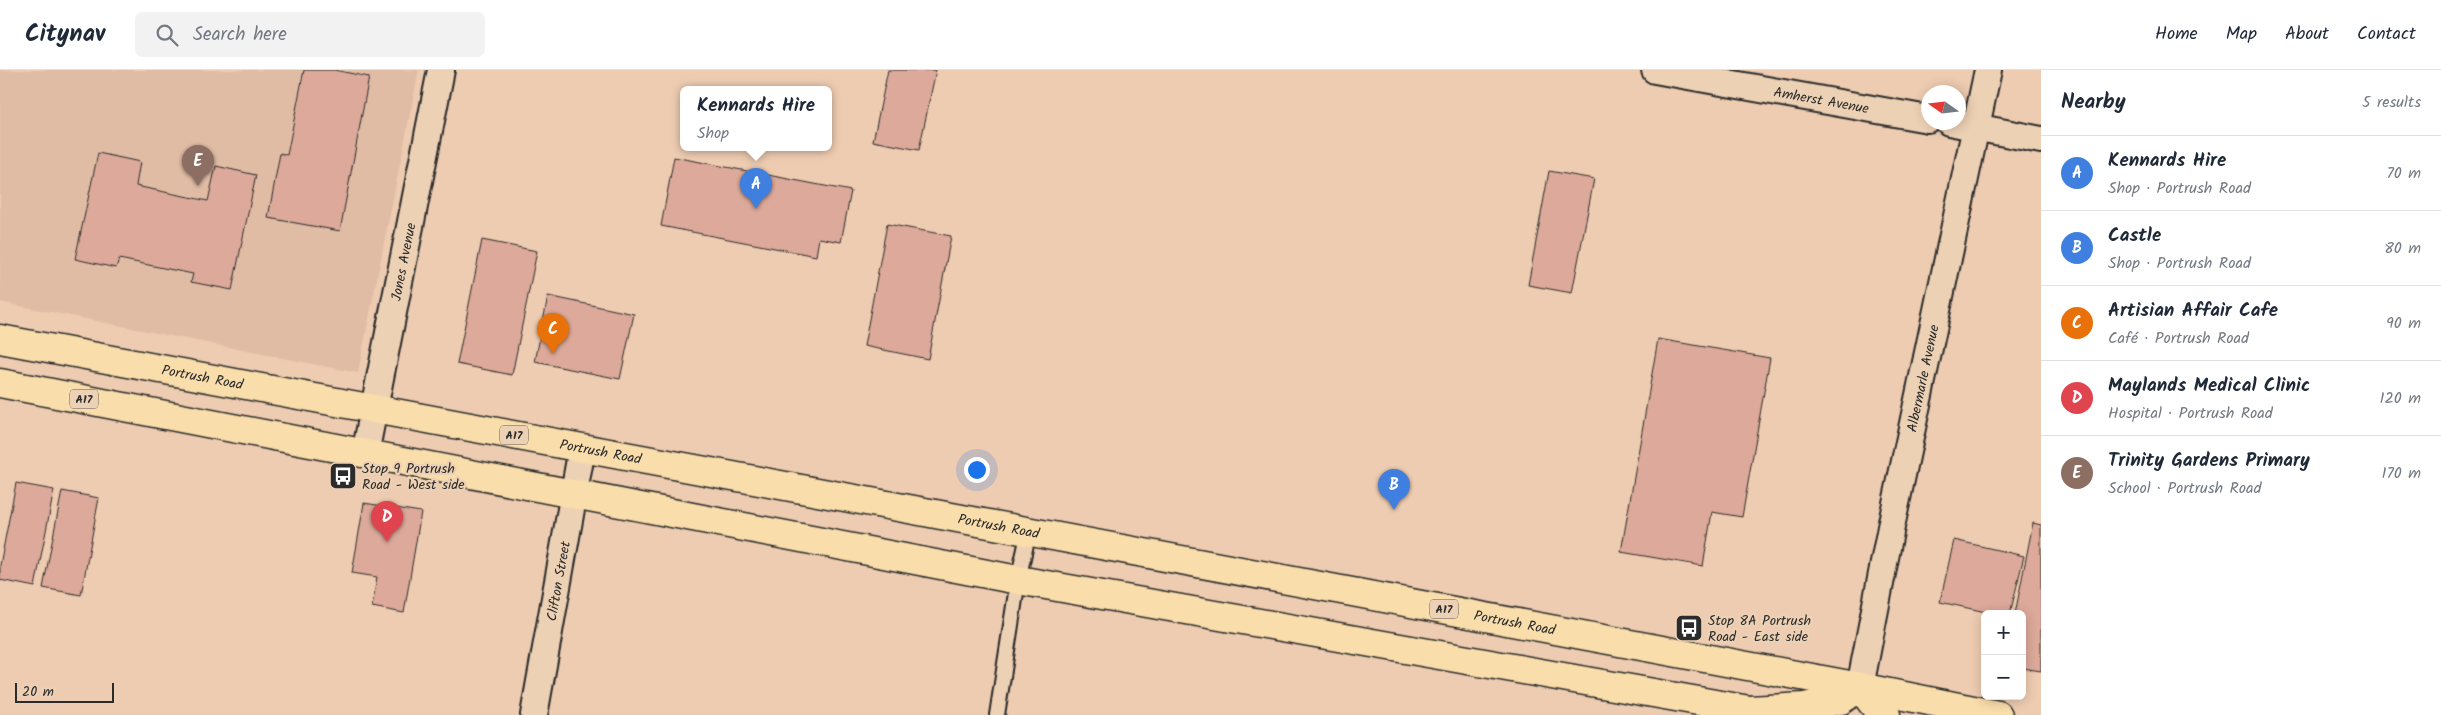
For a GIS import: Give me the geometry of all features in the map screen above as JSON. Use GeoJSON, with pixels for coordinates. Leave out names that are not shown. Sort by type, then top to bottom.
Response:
{"type":"FeatureCollection","features":[{"type":"Feature","properties":{"kind":"highway","name":"Portrush Road"},"geometry":{"type":"LineString","coordinates":[[0,339],[1860,687],[1998,715]]}},
{"type":"Feature","properties":{"kind":"highway","name":"A17"},"geometry":{"type":"LineString","coordinates":[[0,383],[1018,580],[1757,713]]}},
{"type":"Feature","properties":{"kind":"highway"},"geometry":{"type":"LineString","coordinates":[[1757,713],[1841,700],[1860,687],[1876,708],[1886,715]]}},
{"type":"Feature","properties":{"kind":"street","name":"Jones Avenue"},"geometry":{"type":"LineString","coordinates":[[365,454],[410,217],[441,70]]}},
{"type":"Feature","properties":{"kind":"street","name":"Amherst Avenue"},"geometry":{"type":"LineString","coordinates":[[1655,70],[1921,118]]}},
{"type":"Feature","properties":{"kind":"street","name":"Albermarle Avenue"},"geometry":{"type":"LineString","coordinates":[[1860,687],[1891,527],[1988,70]]}},
{"type":"Feature","properties":{"kind":"street"},"geometry":{"type":"LineString","coordinates":[[1966,125],[2041,140]]}},
{"type":"Feature","properties":{"kind":"street","name":"Clifton Street"},"geometry":{"type":"LineString","coordinates":[[534,715],[582,448]]}},
{"type":"Feature","properties":{"kind":"lane"},"geometry":{"type":"LineString","coordinates":[[997,715],[1018,580],[1028,532]]}},
{"type":"Feature","properties":{"kind":"shaded area"},"geometry":{"type":"Polygon","coordinates":[[[0,70],[419,70],[358,373],[0,302],[0,70]]]}},
{"type":"Feature","properties":{"kind":"building"},"geometry":{"type":"Polygon","coordinates":[[[304,70],[334,70],[369,77],[340,231],[268,218],[280,153],[287,155],[304,70]]]}},
{"type":"Feature","properties":{"kind":"building"},"geometry":{"type":"Polygon","coordinates":[[[888,70],[936,70],[919,150],[873,141],[888,70]]]}},
{"type":"Feature","properties":{"kind":"building"},"geometry":{"type":"Polygon","coordinates":[[[98,153],[140,162],[136,186],[208,201],[216,166],[256,175],[232,290],[191,282],[193,274],[119,259],[116,268],[75,259],[98,153]]]}},
{"type":"Feature","properties":{"kind":"building"},"geometry":{"type":"Polygon","coordinates":[[[674,157],[851,191],[841,242],[819,238],[816,256],[661,226],[674,157]]]}},
{"type":"Feature","properties":{"kind":"building"},"geometry":{"type":"Polygon","coordinates":[[[1549,171],[1594,179],[1572,293],[1528,285],[1549,171]]]}},
{"type":"Feature","properties":{"kind":"building"},"geometry":{"type":"Polygon","coordinates":[[[887,224],[951,236],[928,359],[864,346],[887,224]]]}},
{"type":"Feature","properties":{"kind":"building"},"geometry":{"type":"Polygon","coordinates":[[[482,240],[537,251],[512,375],[457,364],[482,240]]]}},
{"type":"Feature","properties":{"kind":"building"},"geometry":{"type":"Polygon","coordinates":[[[548,296],[634,314],[620,379],[535,362],[548,296]]]}},
{"type":"Feature","properties":{"kind":"building"},"geometry":{"type":"Polygon","coordinates":[[[1658,339],[1770,358],[1742,517],[1712,512],[1703,566],[1621,552],[1658,339]]]}},
{"type":"Feature","properties":{"kind":"building"},"geometry":{"type":"Polygon","coordinates":[[[16,483],[54,490],[35,587],[0,580],[0,565],[16,483]]]}},
{"type":"Feature","properties":{"kind":"building"},"geometry":{"type":"Polygon","coordinates":[[[62,491],[99,498],[81,595],[43,588],[62,491]]]}},
{"type":"Feature","properties":{"kind":"building"},"geometry":{"type":"Polygon","coordinates":[[[364,503],[421,512],[404,613],[372,607],[377,577],[352,573],[364,503]]]}},
{"type":"Feature","properties":{"kind":"building"},"geometry":{"type":"Polygon","coordinates":[[[2033,523],[2041,525],[2041,671],[2026,669],[2026,610],[2016,610],[2033,523]]]}},
{"type":"Feature","properties":{"kind":"building"},"geometry":{"type":"Polygon","coordinates":[[[1954,540],[2024,556],[2011,610],[1981,611],[1940,602],[1954,540]]]}},
{"type":"Feature","properties":{"kind":"place","name":"Trinity Gardens Primary"},"geometry":{"type":"Point","coordinates":[198,186]}},
{"type":"Feature","properties":{"kind":"place","name":"Kennards Hire"},"geometry":{"type":"Point","coordinates":[756,209]}},
{"type":"Feature","properties":{"kind":"place","name":"Artisian Affair Cafe"},"geometry":{"type":"Point","coordinates":[553,354]}},
{"type":"Feature","properties":{"kind":"place","name":"Stop 9 Portrush Road - West side"},"geometry":{"type":"Point","coordinates":[343,476]}},
{"type":"Feature","properties":{"kind":"place","name":"Castle"},"geometry":{"type":"Point","coordinates":[1394,510]}},
{"type":"Feature","properties":{"kind":"place","name":"Maylands Medical Clinic"},"geometry":{"type":"Point","coordinates":[387,542]}},
{"type":"Feature","properties":{"kind":"place","name":"Stop 8A Portrush Road - East side"},"geometry":{"type":"Point","coordinates":[1689,628]}}]}
